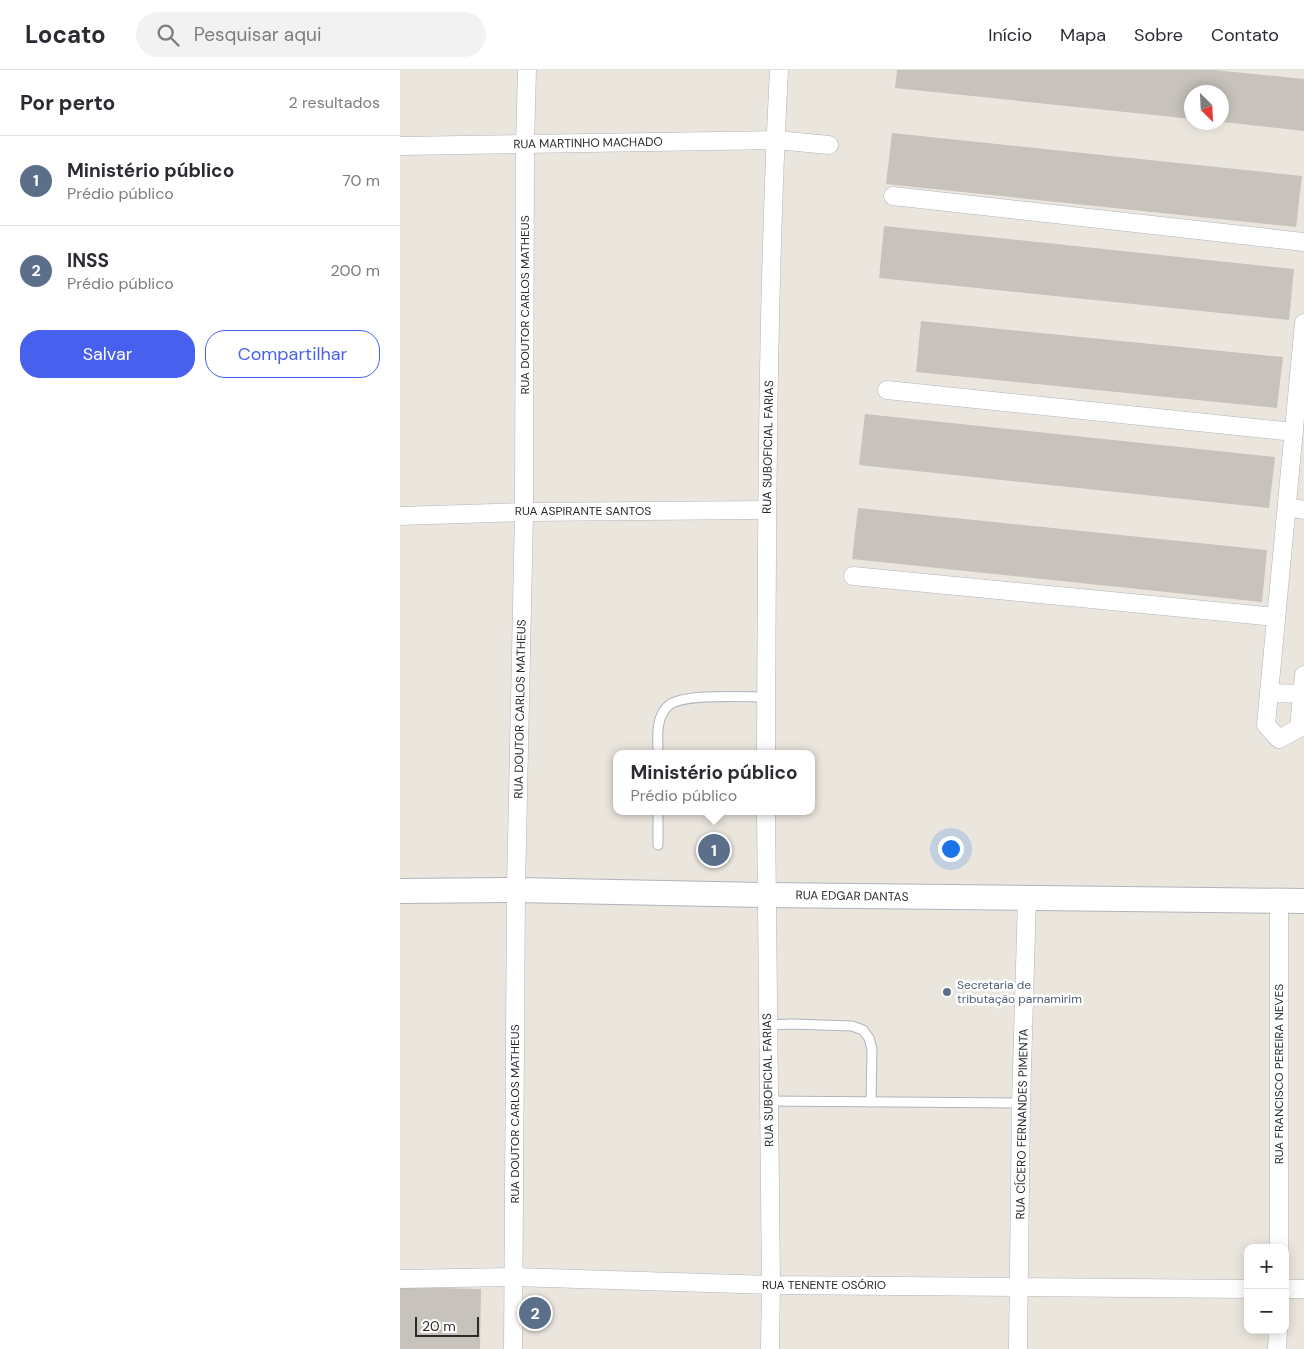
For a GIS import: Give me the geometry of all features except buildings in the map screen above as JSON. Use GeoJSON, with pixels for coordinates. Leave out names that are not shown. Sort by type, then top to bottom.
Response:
{"type":"FeatureCollection","features":[{"type":"Feature","properties":{"kind":"main road","name":"RUA EDGAR DANTAS"},"geometry":{"type":"LineString","coordinates":[[400,891],[516,890],[765,895],[1304,901]]}},
{"type":"Feature","properties":{"kind":"street","name":"RUA DOUTOR CARLOS MATHEUS"},"geometry":{"type":"LineString","coordinates":[[513,1349],[516,890],[524,512],[527,70]]}},
{"type":"Feature","properties":{"kind":"street","name":"RUA SUBOFICIAL FARIAS"},"geometry":{"type":"LineString","coordinates":[[766,750],[767,510],[776,140],[780,70]]}},
{"type":"Feature","properties":{"kind":"street","name":"RUA MARTINHO MACHADO"},"geometry":{"type":"LineString","coordinates":[[400,146],[776,140]]}},
{"type":"Feature","properties":{"kind":"street"},"geometry":{"type":"LineString","coordinates":[[776,140],[829,145]]}},
{"type":"Feature","properties":{"kind":"street"},"geometry":{"type":"LineString","coordinates":[[893,196],[1304,242]]}},
{"type":"Feature","properties":{"kind":"street"},"geometry":{"type":"LineString","coordinates":[[1304,323],[1294,432],[1295,508],[1276,617],[1266,725],[1279,739],[1299,728],[1304,674]]}},
{"type":"Feature","properties":{"kind":"street"},"geometry":{"type":"LineString","coordinates":[[887,390],[1294,432]]}},
{"type":"Feature","properties":{"kind":"street","name":"RUA ASPIRANTE SANTOS"},"geometry":{"type":"LineString","coordinates":[[400,516],[524,512],[767,510]]}},
{"type":"Feature","properties":{"kind":"street"},"geometry":{"type":"LineString","coordinates":[[853,576],[1276,617]]}},
{"type":"Feature","properties":{"kind":"street"},"geometry":{"type":"LineString","coordinates":[[1269,693],[1302,694]]}},
{"type":"Feature","properties":{"kind":"street","name":"RUA SUBOFICIAL FARIAS"},"geometry":{"type":"LineString","coordinates":[[766,815],[765,895],[771,1285],[770,1349]]}},
{"type":"Feature","properties":{"kind":"street","name":"RUA CÍCERO FERNANDES PIMENTA"},"geometry":{"type":"LineString","coordinates":[[1018,1349],[1021,1103],[1027,898]]}},
{"type":"Feature","properties":{"kind":"street","name":"RUA FRANCISCO PEREIRA NEVES"},"geometry":{"type":"LineString","coordinates":[[1279,901],[1279,1244]]}},
{"type":"Feature","properties":{"kind":"street","name":"RUA TENENTE OSÓRIO"},"geometry":{"type":"LineString","coordinates":[[400,1278],[514,1277],[771,1285],[1244,1289]]}},
{"type":"Feature","properties":{"kind":"street"},"geometry":{"type":"LineString","coordinates":[[1289,1289],[1304,1289]]}},
{"type":"Feature","properties":{"kind":"street"},"geometry":{"type":"LineString","coordinates":[[1277,1349],[1278,1334]]}},
{"type":"Feature","properties":{"kind":"lane"},"geometry":{"type":"LineString","coordinates":[[658,750],[660,718],[668,706],[678,700],[692,698],[766,697]]}},
{"type":"Feature","properties":{"kind":"lane"},"geometry":{"type":"LineString","coordinates":[[658,815],[658,845]]}},
{"type":"Feature","properties":{"kind":"lane"},"geometry":{"type":"LineString","coordinates":[[767,1025],[852,1026],[863,1030],[869,1038],[872,1049],[871,1102]]}},
{"type":"Feature","properties":{"kind":"lane"},"geometry":{"type":"LineString","coordinates":[[768,1101],[1021,1103]]}},
{"type":"Feature","properties":{"kind":"place","name":"Ministério público"},"geometry":{"type":"Point","coordinates":[714,850]}},
{"type":"Feature","properties":{"kind":"place","name":"Secretaria de tributação parnamirim"},"geometry":{"type":"Point","coordinates":[947,992]}},
{"type":"Feature","properties":{"kind":"place","name":"INSS"},"geometry":{"type":"Point","coordinates":[535,1313]}}]}
